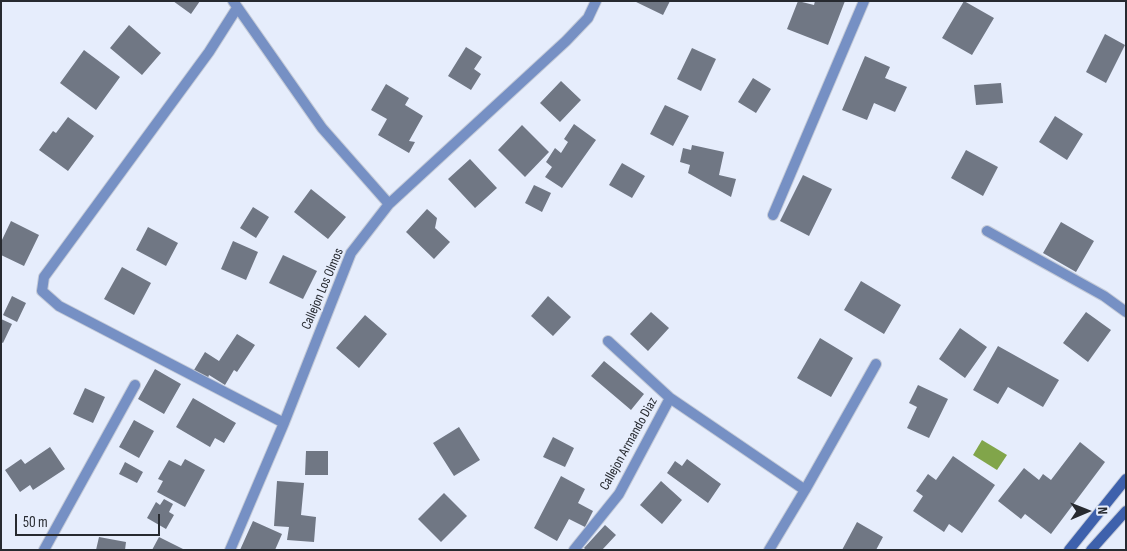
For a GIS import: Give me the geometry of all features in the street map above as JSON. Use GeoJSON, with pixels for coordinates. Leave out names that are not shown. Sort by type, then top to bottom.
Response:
{"type":"FeatureCollection","features":[{"type":"Feature","properties":{"kind":"main road"},"geometry":{"type":"LineString","coordinates":[[1069,550],[1126,479]]}},
{"type":"Feature","properties":{"kind":"main road"},"geometry":{"type":"LineString","coordinates":[[1091,550],[1126,510]]}},
{"type":"Feature","properties":{"kind":"street","name":"Callejon Los Olmos"},"geometry":{"type":"LineString","coordinates":[[230,550],[284,423],[351,253],[389,204],[566,42],[588,18],[596,1]]}},
{"type":"Feature","properties":{"kind":"street"},"geometry":{"type":"LineString","coordinates":[[773,215],[864,1]]}},
{"type":"Feature","properties":{"kind":"street"},"geometry":{"type":"LineString","coordinates":[[284,423],[60,306],[42,291],[44,277],[209,52],[235,5],[322,128],[389,204]]}},
{"type":"Feature","properties":{"kind":"street"},"geometry":{"type":"LineString","coordinates":[[987,231],[1104,296],[1126,312]]}},
{"type":"Feature","properties":{"kind":"street"},"geometry":{"type":"LineString","coordinates":[[608,341],[670,398],[805,490]]}},
{"type":"Feature","properties":{"kind":"street"},"geometry":{"type":"LineString","coordinates":[[769,550],[876,364]]}},
{"type":"Feature","properties":{"kind":"street"},"geometry":{"type":"LineString","coordinates":[[44,550],[136,384]]}},
{"type":"Feature","properties":{"kind":"street","name":"Callejon Armando Diaz"},"geometry":{"type":"LineString","coordinates":[[574,550],[619,494],[670,398]]}},
{"type":"Feature","properties":{"kind":"shaded area"},"geometry":{"type":"Polygon","coordinates":[[[982,440],[1007,455],[997,470],[973,455],[982,440]]]}},
{"type":"Feature","properties":{"kind":"building"},"geometry":{"type":"Polygon","coordinates":[[[173,1],[200,1],[191,14],[173,1]]]}},
{"type":"Feature","properties":{"kind":"building"},"geometry":{"type":"Polygon","coordinates":[[[634,1],[670,1],[663,15],[634,1]]]}},
{"type":"Feature","properties":{"kind":"building"},"geometry":{"type":"Polygon","coordinates":[[[798,1],[814,5],[815,1],[845,1],[828,45],[787,29],[798,1]]]}},
{"type":"Feature","properties":{"kind":"building"},"geometry":{"type":"Polygon","coordinates":[[[964,1],[994,18],[972,55],[942,38],[964,1]]]}},
{"type":"Feature","properties":{"kind":"building"},"geometry":{"type":"Polygon","coordinates":[[[129,25],[161,53],[142,75],[110,48],[129,25]]]}},
{"type":"Feature","properties":{"kind":"building"},"geometry":{"type":"Polygon","coordinates":[[[1105,34],[1125,45],[1106,83],[1086,72],[1105,34]]]}},
{"type":"Feature","properties":{"kind":"building"},"geometry":{"type":"Polygon","coordinates":[[[466,47],[482,57],[474,69],[481,74],[471,90],[448,76],[466,47]]]}},
{"type":"Feature","properties":{"kind":"building"},"geometry":{"type":"Polygon","coordinates":[[[692,48],[716,59],[701,91],[677,79],[692,48]]]}},
{"type":"Feature","properties":{"kind":"building"},"geometry":{"type":"Polygon","coordinates":[[[84,50],[120,77],[96,110],[60,83],[84,50]]]}},
{"type":"Feature","properties":{"kind":"building"},"geometry":{"type":"Polygon","coordinates":[[[865,56],[890,67],[885,78],[907,87],[895,112],[874,103],[867,120],[842,110],[865,56]]]}},
{"type":"Feature","properties":{"kind":"building"},"geometry":{"type":"Polygon","coordinates":[[[753,78],[771,89],[756,113],[738,102],[753,78]]]}},
{"type":"Feature","properties":{"kind":"building"},"geometry":{"type":"Polygon","coordinates":[[[561,81],[581,100],[560,122],[540,103],[561,81]]]}},
{"type":"Feature","properties":{"kind":"building"},"geometry":{"type":"Polygon","coordinates":[[[1001,83],[1003,103],[976,105],[974,85],[1001,83]]]}},
{"type":"Feature","properties":{"kind":"building"},"geometry":{"type":"Polygon","coordinates":[[[386,84],[409,98],[405,105],[423,116],[409,141],[415,142],[409,153],[378,135],[387,119],[371,110],[386,84]]]}},
{"type":"Feature","properties":{"kind":"building"},"geometry":{"type":"Polygon","coordinates":[[[665,105],[689,116],[673,146],[650,134],[665,105]]]}},
{"type":"Feature","properties":{"kind":"building"},"geometry":{"type":"Polygon","coordinates":[[[1055,116],[1083,134],[1067,160],[1039,142],[1055,116]]]}},
{"type":"Feature","properties":{"kind":"building"},"geometry":{"type":"Polygon","coordinates":[[[68,117],[94,136],[68,171],[39,150],[53,131],[56,133],[68,117]]]}},
{"type":"Feature","properties":{"kind":"building"},"geometry":{"type":"Polygon","coordinates":[[[574,124],[596,140],[562,188],[545,177],[552,167],[546,162],[555,148],[561,153],[568,142],[564,139],[574,124]]]}},
{"type":"Feature","properties":{"kind":"building"},"geometry":{"type":"Polygon","coordinates":[[[522,125],[549,152],[525,177],[498,150],[522,125]]]}},
{"type":"Feature","properties":{"kind":"building"},"geometry":{"type":"Polygon","coordinates":[[[692,145],[724,152],[719,175],[736,179],[731,197],[688,173],[690,165],[680,162],[683,148],[691,150],[692,145]]]}},
{"type":"Feature","properties":{"kind":"building"},"geometry":{"type":"Polygon","coordinates":[[[966,150],[998,167],[983,196],[951,178],[966,150]]]}},
{"type":"Feature","properties":{"kind":"building"},"geometry":{"type":"Polygon","coordinates":[[[470,159],[497,188],[475,208],[448,179],[470,159]]]}},
{"type":"Feature","properties":{"kind":"building"},"geometry":{"type":"Polygon","coordinates":[[[622,163],[645,176],[632,198],[609,185],[622,163]]]}},
{"type":"Feature","properties":{"kind":"building"},"geometry":{"type":"Polygon","coordinates":[[[803,175],[832,189],[809,236],[780,221],[803,175]]]}},
{"type":"Feature","properties":{"kind":"building"},"geometry":{"type":"Polygon","coordinates":[[[534,185],[551,193],[542,212],[525,203],[534,185]]]}},
{"type":"Feature","properties":{"kind":"building"},"geometry":{"type":"Polygon","coordinates":[[[311,189],[346,217],[328,239],[294,212],[311,189]]]}},
{"type":"Feature","properties":{"kind":"building"},"geometry":{"type":"Polygon","coordinates":[[[253,207],[269,217],[256,238],[240,228],[253,207]]]}},
{"type":"Feature","properties":{"kind":"building"},"geometry":{"type":"Polygon","coordinates":[[[427,209],[437,218],[435,228],[450,242],[434,259],[406,232],[427,209]]]}},
{"type":"Feature","properties":{"kind":"building"},"geometry":{"type":"Polygon","coordinates":[[[11,221],[39,235],[24,266],[1,255],[1,242],[11,221]]]}},
{"type":"Feature","properties":{"kind":"building"},"geometry":{"type":"Polygon","coordinates":[[[1061,222],[1094,241],[1076,272],[1043,253],[1061,222]]]}},
{"type":"Feature","properties":{"kind":"building"},"geometry":{"type":"Polygon","coordinates":[[[148,227],[178,243],[166,266],[136,250],[148,227]]]}},
{"type":"Feature","properties":{"kind":"building"},"geometry":{"type":"Polygon","coordinates":[[[233,241],[258,252],[246,280],[221,269],[233,241]]]}},
{"type":"Feature","properties":{"kind":"building"},"geometry":{"type":"Polygon","coordinates":[[[283,255],[317,271],[303,299],[269,283],[283,255]]]}},
{"type":"Feature","properties":{"kind":"building"},"geometry":{"type":"Polygon","coordinates":[[[122,267],[151,283],[134,315],[104,299],[122,267]]]}},
{"type":"Feature","properties":{"kind":"building"},"geometry":{"type":"Polygon","coordinates":[[[861,281],[901,305],[884,334],[844,310],[861,281]]]}},
{"type":"Feature","properties":{"kind":"building"},"geometry":{"type":"Polygon","coordinates":[[[12,296],[26,303],[17,322],[3,315],[12,296]]]}},
{"type":"Feature","properties":{"kind":"building"},"geometry":{"type":"Polygon","coordinates":[[[548,296],[571,317],[553,336],[531,316],[548,296]]]}},
{"type":"Feature","properties":{"kind":"building"},"geometry":{"type":"Polygon","coordinates":[[[651,312],[669,328],[648,351],[630,334],[651,312]]]}},
{"type":"Feature","properties":{"kind":"building"},"geometry":{"type":"Polygon","coordinates":[[[1086,312],[1111,330],[1088,362],[1063,343],[1086,312]]]}},
{"type":"Feature","properties":{"kind":"building"},"geometry":{"type":"Polygon","coordinates":[[[365,315],[387,334],[359,368],[336,348],[365,315]]]}},
{"type":"Feature","properties":{"kind":"building"},"geometry":{"type":"Polygon","coordinates":[[[1,319],[12,324],[3,343],[1,342],[1,319]]]}},
{"type":"Feature","properties":{"kind":"building"},"geometry":{"type":"Polygon","coordinates":[[[960,328],[987,347],[965,378],[939,359],[960,328]]]}},
{"type":"Feature","properties":{"kind":"building"},"geometry":{"type":"Polygon","coordinates":[[[237,334],[255,345],[237,372],[234,370],[225,385],[209,375],[208,378],[194,370],[205,352],[219,361],[237,334]]]}},
{"type":"Feature","properties":{"kind":"building"},"geometry":{"type":"Polygon","coordinates":[[[820,338],[853,358],[831,397],[797,378],[820,338]]]}},
{"type":"Feature","properties":{"kind":"building"},"geometry":{"type":"Polygon","coordinates":[[[998,346],[1059,380],[1043,407],[1008,387],[998,404],[973,390],[998,346]]]}},
{"type":"Feature","properties":{"kind":"building"},"geometry":{"type":"Polygon","coordinates":[[[604,361],[644,394],[631,410],[591,376],[604,361]]]}},
{"type":"Feature","properties":{"kind":"building"},"geometry":{"type":"Polygon","coordinates":[[[155,369],[181,384],[164,414],[138,399],[155,369]]]}},
{"type":"Feature","properties":{"kind":"building"},"geometry":{"type":"Polygon","coordinates":[[[918,385],[948,399],[929,438],[907,428],[917,407],[909,403],[918,385]]]}},
{"type":"Feature","properties":{"kind":"building"},"geometry":{"type":"Polygon","coordinates":[[[85,388],[105,397],[93,423],[73,414],[85,388]]]}},
{"type":"Feature","properties":{"kind":"building"},"geometry":{"type":"Polygon","coordinates":[[[193,398],[236,423],[224,443],[215,438],[210,447],[176,427],[193,398]]]}},
{"type":"Feature","properties":{"kind":"building"},"geometry":{"type":"Polygon","coordinates":[[[134,420],[154,431],[139,458],[119,447],[134,420]]]}},
{"type":"Feature","properties":{"kind":"building"},"geometry":{"type":"Polygon","coordinates":[[[459,427],[480,460],[454,476],[433,443],[459,427]]]}},
{"type":"Feature","properties":{"kind":"building"},"geometry":{"type":"Polygon","coordinates":[[[553,437],[574,448],[565,467],[543,457],[553,437]]]}},
{"type":"Feature","properties":{"kind":"building"},"geometry":{"type":"Polygon","coordinates":[[[1080,442],[1105,462],[1051,534],[1025,514],[1021,519],[998,501],[1024,468],[1039,480],[1043,474],[1051,480],[1080,442]]]}},
{"type":"Feature","properties":{"kind":"building"},"geometry":{"type":"Polygon","coordinates":[[[50,447],[65,469],[33,490],[30,485],[20,492],[5,470],[21,459],[25,464],[50,447]]]}},
{"type":"Feature","properties":{"kind":"building"},"geometry":{"type":"Polygon","coordinates":[[[306,451],[328,451],[328,475],[305,475],[306,451]]]}},
{"type":"Feature","properties":{"kind":"building"},"geometry":{"type":"Polygon","coordinates":[[[953,456],[995,485],[962,533],[949,524],[944,532],[913,511],[923,496],[916,491],[928,474],[936,480],[953,456]]]}},
{"type":"Feature","properties":{"kind":"building"},"geometry":{"type":"Polygon","coordinates":[[[185,459],[205,470],[185,507],[157,492],[163,481],[158,479],[169,460],[181,466],[185,459]]]}},
{"type":"Feature","properties":{"kind":"building"},"geometry":{"type":"Polygon","coordinates":[[[687,459],[721,484],[708,503],[667,473],[675,461],[682,466],[687,459]]]}},
{"type":"Feature","properties":{"kind":"building"},"geometry":{"type":"Polygon","coordinates":[[[125,462],[143,472],[137,483],[119,474],[125,462]]]}},
{"type":"Feature","properties":{"kind":"building"},"geometry":{"type":"Polygon","coordinates":[[[561,476],[585,489],[578,503],[593,511],[585,527],[569,519],[557,541],[534,528],[561,476]]]}},
{"type":"Feature","properties":{"kind":"building"},"geometry":{"type":"Polygon","coordinates":[[[277,481],[304,483],[301,515],[316,517],[314,542],[287,540],[289,527],[274,526],[277,481]]]}},
{"type":"Feature","properties":{"kind":"building"},"geometry":{"type":"Polygon","coordinates":[[[661,481],[682,500],[662,524],[640,505],[661,481]]]}},
{"type":"Feature","properties":{"kind":"building"},"geometry":{"type":"Polygon","coordinates":[[[444,493],[467,516],[441,542],[418,519],[444,493]]]}},
{"type":"Feature","properties":{"kind":"building"},"geometry":{"type":"Polygon","coordinates":[[[164,499],[173,504],[169,512],[174,515],[166,529],[147,518],[156,502],[160,505],[164,499]]]}},
{"type":"Feature","properties":{"kind":"building"},"geometry":{"type":"Polygon","coordinates":[[[253,521],[282,534],[275,550],[240,550],[253,521]]]}},
{"type":"Feature","properties":{"kind":"building"},"geometry":{"type":"Polygon","coordinates":[[[857,522],[883,537],[876,550],[842,550],[857,522]]]}},
{"type":"Feature","properties":{"kind":"building"},"geometry":{"type":"Polygon","coordinates":[[[605,525],[616,535],[602,550],[586,550],[584,548],[605,525]]]}},
{"type":"Feature","properties":{"kind":"building"},"geometry":{"type":"Polygon","coordinates":[[[99,537],[126,542],[125,550],[96,550],[99,537]]]}},
{"type":"Feature","properties":{"kind":"building"},"geometry":{"type":"Polygon","coordinates":[[[159,537],[185,550],[152,550],[159,537]]]}}]}
